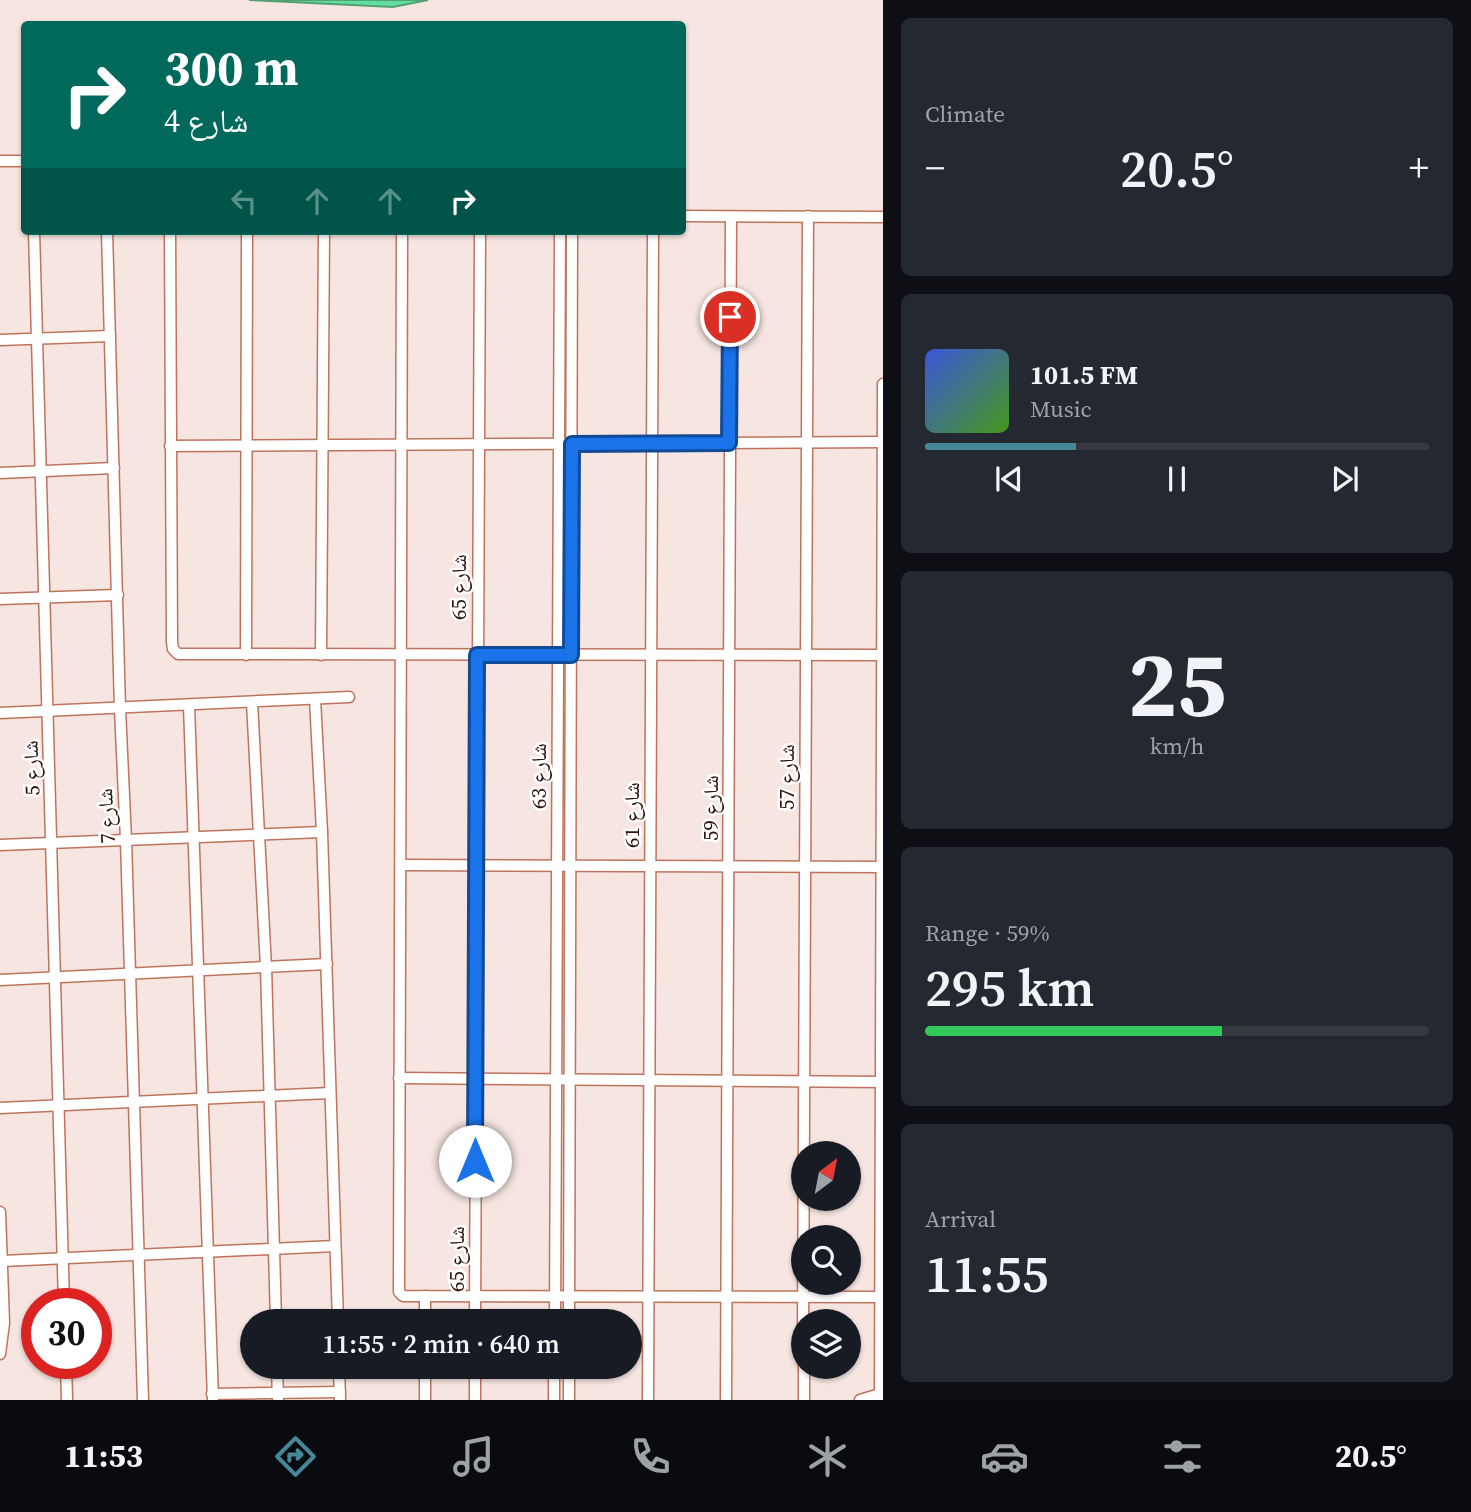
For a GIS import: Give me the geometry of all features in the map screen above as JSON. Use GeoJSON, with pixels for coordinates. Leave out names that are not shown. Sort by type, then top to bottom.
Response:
{"type":"FeatureCollection","features":[{"type":"Feature","properties":{"kind":"street"},"geometry":{"type":"LineString","coordinates":[[0,161],[21,161]]}},
{"type":"Feature","properties":{"kind":"street"},"geometry":{"type":"LineString","coordinates":[[686,216],[883,217]]}},
{"type":"Feature","properties":{"kind":"street","name":"شارع 57"},"geometry":{"type":"LineString","coordinates":[[803,1309],[808,216]]}},
{"type":"Feature","properties":{"kind":"street","name":"شارع 59"},"geometry":{"type":"LineString","coordinates":[[726,1400],[732,217]]}},
{"type":"Feature","properties":{"kind":"street","name":"شارع 5"},"geometry":{"type":"LineString","coordinates":[[34,235],[64,1288]]}},
{"type":"Feature","properties":{"kind":"street","name":"شارع 7"},"geometry":{"type":"LineString","coordinates":[[107,235],[143,1400]]}},
{"type":"Feature","properties":{"kind":"street"},"geometry":{"type":"LineString","coordinates":[[170,235],[173,649],[178,654],[883,655]]}},
{"type":"Feature","properties":{"kind":"street"},"geometry":{"type":"LineString","coordinates":[[246,654],[247,235]]}},
{"type":"Feature","properties":{"kind":"street"},"geometry":{"type":"LineString","coordinates":[[321,655],[324,235]]}},
{"type":"Feature","properties":{"kind":"street"},"geometry":{"type":"LineString","coordinates":[[402,235],[399,1078],[401,1295],[882,1297]]}},
{"type":"Feature","properties":{"kind":"street","name":"شارع 65"},"geometry":{"type":"LineString","coordinates":[[475,1309],[480,235]]}},
{"type":"Feature","properties":{"kind":"street","name":"شارع 63"},"geometry":{"type":"LineString","coordinates":[[555,1309],[560,235]]}},
{"type":"Feature","properties":{"kind":"street","name":"شارع 63"},"geometry":{"type":"LineString","coordinates":[[569,1309],[572,235]]}},
{"type":"Feature","properties":{"kind":"street","name":"شارع 61"},"geometry":{"type":"LineString","coordinates":[[648,1400],[653,235]]}},
{"type":"Feature","properties":{"kind":"street"},"geometry":{"type":"LineString","coordinates":[[560,277],[572,277]]}},
{"type":"Feature","properties":{"kind":"street"},"geometry":{"type":"LineString","coordinates":[[0,340],[110,336]]}},
{"type":"Feature","properties":{"kind":"street"},"geometry":{"type":"LineString","coordinates":[[860,1400],[881,1396],[883,384]]}},
{"type":"Feature","properties":{"kind":"street"},"geometry":{"type":"LineString","coordinates":[[170,446],[883,442]]}},
{"type":"Feature","properties":{"kind":"street"},"geometry":{"type":"LineString","coordinates":[[0,473],[114,468]]}},
{"type":"Feature","properties":{"kind":"street"},"geometry":{"type":"LineString","coordinates":[[0,599],[117,595]]}},
{"type":"Feature","properties":{"kind":"street"},"geometry":{"type":"LineString","coordinates":[[0,713],[349,697]]}},
{"type":"Feature","properties":{"kind":"street"},"geometry":{"type":"LineString","coordinates":[[315,699],[327,964],[338,1309]]}},
{"type":"Feature","properties":{"kind":"street"},"geometry":{"type":"LineString","coordinates":[[252,702],[265,967],[276,1309]]}},
{"type":"Feature","properties":{"kind":"street"},"geometry":{"type":"LineString","coordinates":[[189,705],[213,1397],[340,1396]]}},
{"type":"Feature","properties":{"kind":"street"},"geometry":{"type":"LineString","coordinates":[[0,845],[322,832]]}},
{"type":"Feature","properties":{"kind":"street"},"geometry":{"type":"LineString","coordinates":[[401,865],[883,867]]}},
{"type":"Feature","properties":{"kind":"street"},"geometry":{"type":"LineString","coordinates":[[0,980],[327,964]]}},
{"type":"Feature","properties":{"kind":"street"},"geometry":{"type":"LineString","coordinates":[[399,1078],[882,1082]]}},
{"type":"Feature","properties":{"kind":"street"},"geometry":{"type":"LineString","coordinates":[[0,1108],[330,1093]]}},
{"type":"Feature","properties":{"kind":"street"},"geometry":{"type":"LineString","coordinates":[[0,1212],[4,1323],[0,1354]]}},
{"type":"Feature","properties":{"kind":"street"},"geometry":{"type":"LineString","coordinates":[[2,1261],[335,1246]]}},
{"type":"Feature","properties":{"kind":"street"},"geometry":{"type":"LineString","coordinates":[[425,1296],[425,1309]]}},
{"type":"Feature","properties":{"kind":"street"},"geometry":{"type":"LineString","coordinates":[[66,1379],[66,1400]]}},
{"type":"Feature","properties":{"kind":"street"},"geometry":{"type":"LineString","coordinates":[[425,1379],[425,1400]]}},
{"type":"Feature","properties":{"kind":"street"},"geometry":{"type":"LineString","coordinates":[[475,1379],[475,1400]]}},
{"type":"Feature","properties":{"kind":"street"},"geometry":{"type":"LineString","coordinates":[[554,1379],[554,1400]]}},
{"type":"Feature","properties":{"kind":"street"},"geometry":{"type":"LineString","coordinates":[[569,1379],[569,1400]]}},
{"type":"Feature","properties":{"kind":"street"},"geometry":{"type":"LineString","coordinates":[[804,1379],[804,1400]]}},
{"type":"Feature","properties":{"kind":"shaded area"},"geometry":{"type":"Polygon","coordinates":[[[249,0],[428,0],[393,7],[249,0]]]}},
{"type":"Feature","properties":{"kind":"route"},"geometry":{"type":"LineString","coordinates":[[475,1161],[477,655],[571,655],[572,444],[729,443],[730,317]]}}]}
